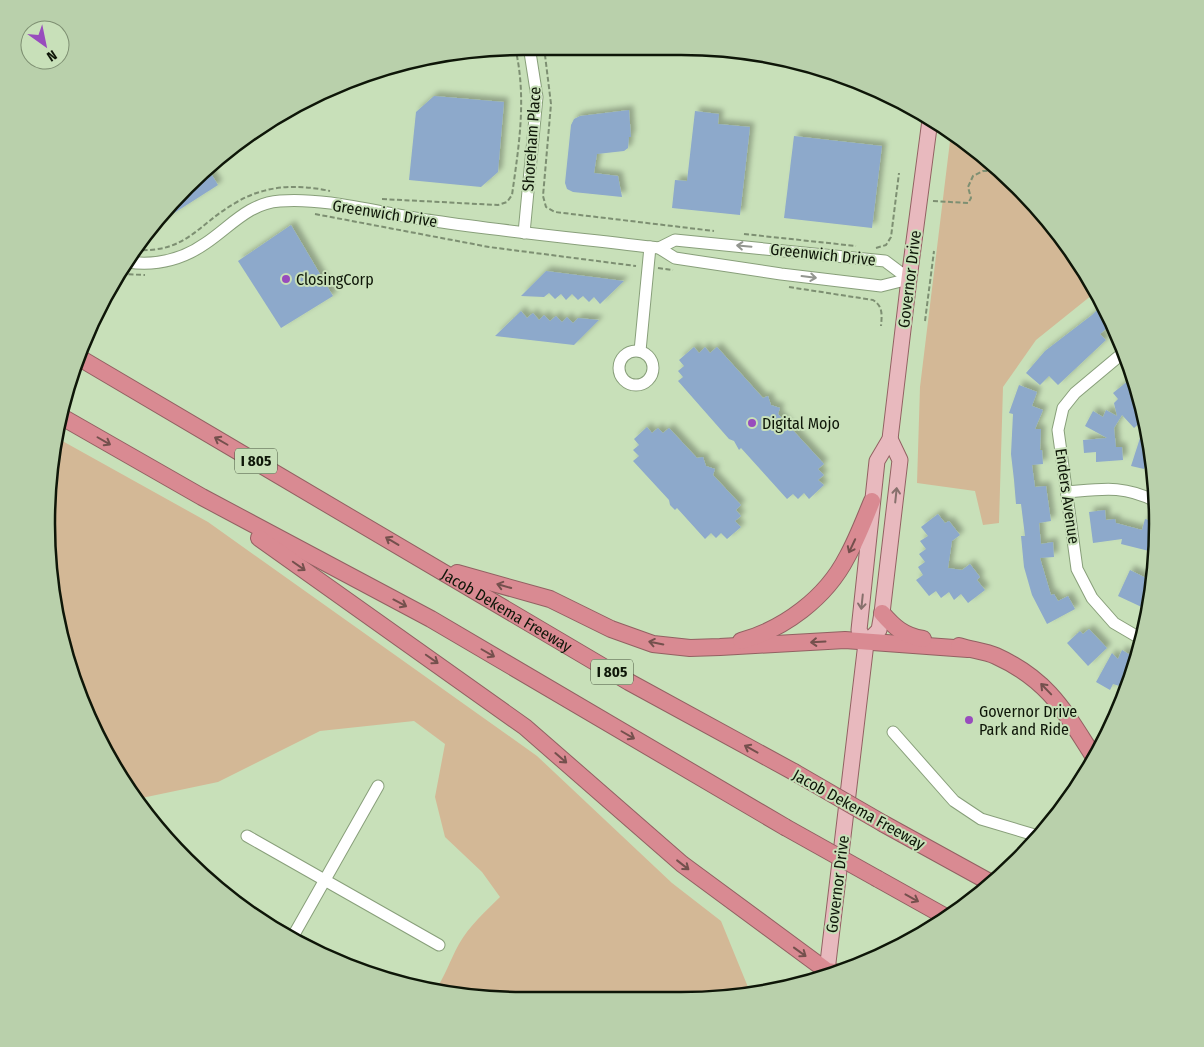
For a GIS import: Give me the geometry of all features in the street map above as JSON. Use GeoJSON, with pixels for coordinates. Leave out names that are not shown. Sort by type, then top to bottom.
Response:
{"type":"FeatureCollection","features":[{"type":"Feature","properties":{"kind":"highway","name":"Jacob Dekema Freeway"},"geometry":{"type":"LineString","coordinates":[[85,361],[629,682],[985,879]]}},
{"type":"Feature","properties":{"kind":"highway"},"geometry":{"type":"LineString","coordinates":[[67,420],[202,497],[431,619],[785,827],[940,914]]}},
{"type":"Feature","properties":{"kind":"highway"},"geometry":{"type":"LineString","coordinates":[[202,497],[525,727],[682,864],[824,969]]}},
{"type":"Feature","properties":{"kind":"highway"},"geometry":{"type":"LineString","coordinates":[[720,647],[754,637],[780,624],[807,606],[831,582],[846,559],[872,501]]}},
{"type":"Feature","properties":{"kind":"highway"},"geometry":{"type":"LineString","coordinates":[[434,566],[550,600],[611,628],[653,644],[690,648],[845,640],[968,649]]}},
{"type":"Feature","properties":{"kind":"highway"},"geometry":{"type":"LineString","coordinates":[[882,613],[894,627],[904,634],[950,643],[994,655],[1037,680],[1059,702],[1090,751]]}},
{"type":"Feature","properties":{"kind":"main road","name":"Governor Drive"},"geometry":{"type":"LineString","coordinates":[[832,967],[866,642],[859,630],[872,501],[877,461],[890,439],[908,280],[929,127]]}},
{"type":"Feature","properties":{"kind":"main road","name":"Governor Drive"},"geometry":{"type":"LineString","coordinates":[[866,642],[879,630],[882,613],[900,460],[890,439]]}},
{"type":"Feature","properties":{"kind":"street","name":"Shoreham Place"},"geometry":{"type":"LineString","coordinates":[[524,233],[538,97],[531,55]]}},
{"type":"Feature","properties":{"kind":"street","name":"Greenwich Drive"},"geometry":{"type":"LineString","coordinates":[[135,262],[162,263],[184,256],[206,243],[243,213],[280,200],[324,202],[417,219],[654,248],[674,258],[781,274],[881,286],[908,280]]}},
{"type":"Feature","properties":{"kind":"street","name":"Greenwich Drive"},"geometry":{"type":"LineString","coordinates":[[654,248],[676,240],[884,261],[908,280]]}},
{"type":"Feature","properties":{"kind":"street"},"geometry":{"type":"LineString","coordinates":[[640,351],[648,267],[654,248]]}},
{"type":"Feature","properties":{"kind":"street","name":"Enders Avenue"},"geometry":{"type":"LineString","coordinates":[[1118,357],[1075,393],[1063,408],[1058,430],[1068,492],[1077,569],[1092,598],[1114,623],[1135,635]]}},
{"type":"Feature","properties":{"kind":"street"},"geometry":{"type":"LineString","coordinates":[[1068,492],[1106,488],[1135,491],[1148,498]]}},
{"type":"Feature","properties":{"kind":"street"},"geometry":{"type":"LineString","coordinates":[[893,732],[954,801],[981,819],[1031,834]]}},
{"type":"Feature","properties":{"kind":"street"},"geometry":{"type":"LineString","coordinates":[[295,932],[378,786]]}},
{"type":"Feature","properties":{"kind":"street"},"geometry":{"type":"LineString","coordinates":[[246,836],[326,879],[439,945]]}},
{"type":"Feature","properties":{"kind":"path"},"geometry":{"type":"LineString","coordinates":[[374,199],[498,205],[507,202],[512,195],[522,122],[521,78],[517,55]]}},
{"type":"Feature","properties":{"kind":"path"},"geometry":{"type":"LineString","coordinates":[[545,55],[551,104],[543,196],[546,207],[555,212],[722,232]]}},
{"type":"Feature","properties":{"kind":"path"},"geometry":{"type":"LineString","coordinates":[[919,200],[968,203],[971,198],[968,187],[972,176],[983,171],[989,171]]}},
{"type":"Feature","properties":{"kind":"path"},"geometry":{"type":"LineString","coordinates":[[869,247],[882,248],[891,237],[899,173]]}},
{"type":"Feature","properties":{"kind":"path"},"geometry":{"type":"LineString","coordinates":[[143,250],[150,250],[186,240],[232,205],[260,191],[296,186],[337,192]]}},
{"type":"Feature","properties":{"kind":"path"},"geometry":{"type":"LineString","coordinates":[[314,213],[489,247],[676,271]]}},
{"type":"Feature","properties":{"kind":"path"},"geometry":{"type":"LineString","coordinates":[[741,234],[860,246]]}},
{"type":"Feature","properties":{"kind":"path"},"geometry":{"type":"LineString","coordinates":[[925,321],[934,251]]}},
{"type":"Feature","properties":{"kind":"path"},"geometry":{"type":"LineString","coordinates":[[127,274],[149,275]]}},
{"type":"Feature","properties":{"kind":"path"},"geometry":{"type":"LineString","coordinates":[[780,286],[873,300],[880,306],[882,314],[881,326]]}},
{"type":"Feature","properties":{"kind":"shaded area"},"geometry":{"type":"Polygon","coordinates":[[[950,141],[989,171],[1033,215],[1070,263],[1090,296],[1036,340],[1003,387],[999,523],[983,525],[975,491],[917,483],[920,387],[950,141]]]}},
{"type":"Feature","properties":{"kind":"shaded area"},"geometry":{"type":"Polygon","coordinates":[[[62,441],[208,522],[537,756],[672,883],[721,921],[748,987],[681,992],[524,992],[493,991],[439,984],[463,937],[500,897],[482,872],[445,837],[435,797],[445,744],[414,721],[320,731],[218,782],[144,798],[103,731],[80,674],[71,645],[59,585],[55,524],[56,493],[62,441]]]}},
{"type":"Feature","properties":{"kind":"building"},"geometry":{"type":"Polygon","coordinates":[[[434,96],[504,102],[498,172],[481,187],[409,180],[416,112],[434,96]]]}},
{"type":"Feature","properties":{"kind":"building"},"geometry":{"type":"Polygon","coordinates":[[[629,110],[631,137],[629,137],[628,148],[624,151],[597,154],[594,173],[618,176],[622,197],[573,192],[567,189],[565,183],[571,125],[574,119],[580,116],[629,110]]]}},
{"type":"Feature","properties":{"kind":"building"},"geometry":{"type":"Polygon","coordinates":[[[695,111],[719,114],[718,124],[750,127],[740,215],[672,208],[675,180],[687,181],[695,111]]]}},
{"type":"Feature","properties":{"kind":"building"},"geometry":{"type":"Polygon","coordinates":[[[794,136],[882,146],[872,228],[784,218],[794,136]]]}},
{"type":"Feature","properties":{"kind":"building"},"geometry":{"type":"Polygon","coordinates":[[[211,174],[218,185],[171,215],[211,174]]]}},
{"type":"Feature","properties":{"kind":"building","name":"ClosingCorp"},"geometry":{"type":"Polygon","coordinates":[[[291,225],[333,296],[281,328],[238,261],[291,225]]]}},
{"type":"Feature","properties":{"kind":"building"},"geometry":{"type":"Polygon","coordinates":[[[546,271],[624,281],[600,304],[594,297],[589,302],[583,296],[578,300],[572,294],[566,300],[561,294],[555,299],[549,293],[544,297],[521,296],[546,271]]]}},
{"type":"Feature","properties":{"kind":"building"},"geometry":{"type":"Polygon","coordinates":[[[1097,310],[1106,329],[1100,334],[1106,340],[1058,385],[1049,376],[1040,385],[1026,373],[1045,351],[1097,310]]]}},
{"type":"Feature","properties":{"kind":"building"},"geometry":{"type":"Polygon","coordinates":[[[521,311],[527,318],[533,313],[539,320],[544,315],[550,321],[556,316],[562,322],[567,317],[573,323],[578,318],[599,320],[574,345],[495,336],[521,311]]]}},
{"type":"Feature","properties":{"kind":"building","name":"Digital Mojo"},"geometry":{"type":"Polygon","coordinates":[[[694,347],[699,353],[705,347],[710,353],[717,347],[763,398],[768,396],[771,405],[780,408],[778,414],[824,464],[818,469],[824,475],[818,480],[824,485],[809,499],[804,493],[798,499],[793,494],[787,499],[741,448],[739,450],[734,441],[729,439],[678,381],[683,377],[678,371],[684,366],[679,360],[694,347]]]}},
{"type":"Feature","properties":{"kind":"building"},"geometry":{"type":"Polygon","coordinates":[[[1127,382],[1138,424],[1134,428],[1122,415],[1114,428],[1116,447],[1122,447],[1123,460],[1096,462],[1096,452],[1084,453],[1083,440],[1107,438],[1085,426],[1093,411],[1103,417],[1106,410],[1117,416],[1114,403],[1118,399],[1113,393],[1127,382]]]}},
{"type":"Feature","properties":{"kind":"building"},"geometry":{"type":"Polygon","coordinates":[[[1019,385],[1037,392],[1032,406],[1043,410],[1035,429],[1041,429],[1040,450],[1042,450],[1043,464],[1032,465],[1035,487],[1046,486],[1051,521],[1039,523],[1041,544],[1053,542],[1054,557],[1040,558],[1051,595],[1054,594],[1058,601],[1068,596],[1075,609],[1047,624],[1032,595],[1024,567],[1021,536],[1025,536],[1021,504],[1016,504],[1011,454],[1013,414],[1009,413],[1019,385]]]}},
{"type":"Feature","properties":{"kind":"building"},"geometry":{"type":"Polygon","coordinates":[[[647,427],[652,433],[658,428],[663,433],[669,428],[697,458],[703,457],[706,466],[715,469],[713,475],[741,505],[736,510],[741,516],[735,521],[741,527],[727,539],[721,533],[716,538],[711,533],[705,539],[677,508],[675,510],[670,505],[669,500],[633,461],[639,456],[633,450],[639,445],[634,439],[647,427]]]}},
{"type":"Feature","properties":{"kind":"building"},"geometry":{"type":"Polygon","coordinates":[[[1141,436],[1145,465],[1144,469],[1131,466],[1141,436]]]}},
{"type":"Feature","properties":{"kind":"building"},"geometry":{"type":"Polygon","coordinates":[[[1105,510],[1106,520],[1115,519],[1116,523],[1142,530],[1145,519],[1149,520],[1148,551],[1121,544],[1122,539],[1093,543],[1089,512],[1105,510]]]}},
{"type":"Feature","properties":{"kind":"building"},"geometry":{"type":"Polygon","coordinates":[[[938,514],[945,523],[949,521],[960,535],[952,541],[948,568],[962,570],[970,564],[980,577],[977,580],[985,590],[968,603],[961,594],[954,600],[949,592],[941,598],[936,591],[929,596],[916,580],[923,575],[918,567],[925,562],[919,554],[926,549],[920,541],[928,536],[921,527],[938,514]]]}},
{"type":"Feature","properties":{"kind":"building"},"geometry":{"type":"Polygon","coordinates":[[[1130,570],[1146,578],[1141,607],[1118,596],[1130,570]]]}},
{"type":"Feature","properties":{"kind":"building"},"geometry":{"type":"Polygon","coordinates":[[[1089,629],[1107,648],[1088,666],[1067,643],[1080,631],[1083,634],[1089,629]]]}},
{"type":"Feature","properties":{"kind":"building"},"geometry":{"type":"Polygon","coordinates":[[[1122,650],[1130,655],[1119,686],[1113,684],[1110,690],[1096,682],[1112,653],[1118,659],[1122,650]]]}},
{"type":"Feature","properties":{"kind":"place","name":"ClosingCorp"},"geometry":{"type":"Point","coordinates":[286,279]}},
{"type":"Feature","properties":{"kind":"place","name":"Digital Mojo"},"geometry":{"type":"Point","coordinates":[752,423]}},
{"type":"Feature","properties":{"kind":"place","name":"Governor Drive Park and Ride"},"geometry":{"type":"Point","coordinates":[969,720]}}]}
